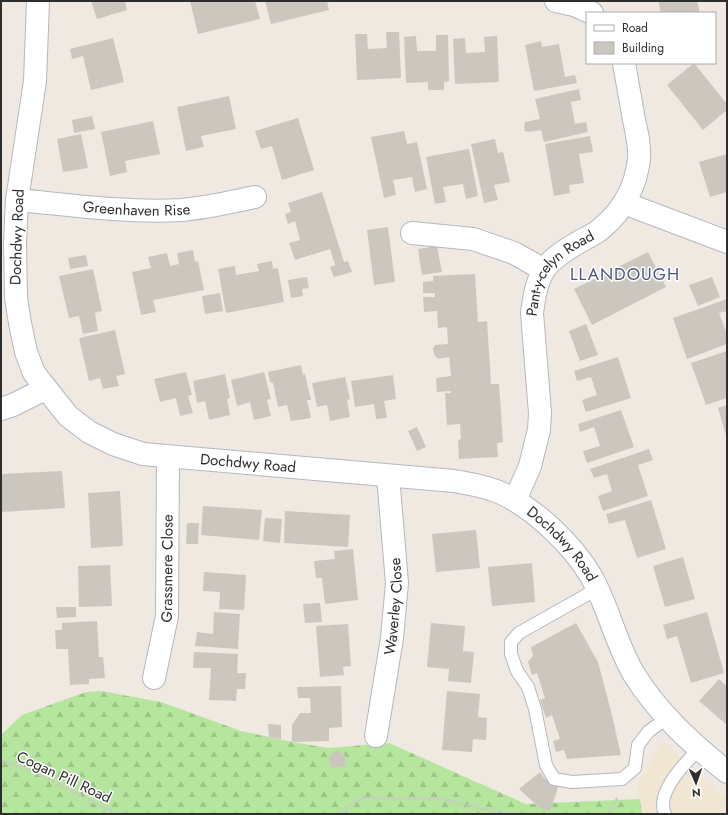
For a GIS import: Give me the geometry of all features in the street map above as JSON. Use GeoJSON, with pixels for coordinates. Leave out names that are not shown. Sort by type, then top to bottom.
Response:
{"type":"FeatureCollection","features":[{"type":"Feature","properties":{"kind":"street","name":"Dochdwy Road"},"geometry":{"type":"LineString","coordinates":[[38,1],[35,81],[17,200],[14,242],[16,298],[26,352],[34,374],[68,416],[89,432],[113,444],[142,454],[454,481],[477,485],[500,492],[515,500],[547,524],[564,541],[591,576],[634,675],[651,699],[667,718],[699,750],[727,772]]}},
{"type":"Feature","properties":{"kind":"street","name":"Pant-y-celyn Road"},"geometry":{"type":"LineString","coordinates":[[515,500],[530,466],[539,430],[540,413],[532,313],[537,283],[544,270],[558,256],[602,228],[615,216],[632,188],[637,171],[639,145],[624,64]]}},
{"type":"Feature","properties":{"kind":"street","name":"Greenhaven Rise"},"geometry":{"type":"LineString","coordinates":[[17,200],[146,211],[181,210],[214,206],[255,197]]}},
{"type":"Feature","properties":{"kind":"street"},"geometry":{"type":"LineString","coordinates":[[624,203],[727,242]]}},
{"type":"Feature","properties":{"kind":"street"},"geometry":{"type":"LineString","coordinates":[[412,233],[473,239],[514,253],[544,270]]}},
{"type":"Feature","properties":{"kind":"street"},"geometry":{"type":"LineString","coordinates":[[1,410],[45,389]]}},
{"type":"Feature","properties":{"kind":"street","name":"Grassmere Close"},"geometry":{"type":"LineString","coordinates":[[154,678],[167,616],[168,457]]}},
{"type":"Feature","properties":{"kind":"street","name":"Waverley Close"},"geometry":{"type":"LineString","coordinates":[[376,736],[392,638],[397,583],[388,476]]}},
{"type":"Feature","properties":{"kind":"lane"},"geometry":{"type":"LineString","coordinates":[[597,590],[519,633],[511,642],[511,654],[517,671],[528,687],[535,709],[546,764],[554,779],[572,782],[622,779],[635,768],[638,745],[649,732],[667,718]]}},
{"type":"Feature","properties":{"kind":"lane"},"geometry":{"type":"LineString","coordinates":[[665,814],[663,810],[663,797],[672,780],[683,765],[699,750]]}},
{"type":"Feature","properties":{"kind":"path","name":"Cogan Pill Road"},"geometry":{"type":"LineString","coordinates":[[1,761],[26,768],[116,814]]}},
{"type":"Feature","properties":{"kind":"path"},"geometry":{"type":"LineString","coordinates":[[337,814],[362,798],[443,799],[500,813],[518,814]]}},
{"type":"Feature","properties":{"kind":"shaded area"},"geometry":{"type":"Polygon","coordinates":[[[663,741],[718,793],[727,798],[727,814],[642,814],[638,785],[663,741]]]}},
{"type":"Feature","properties":{"kind":"green space"},"geometry":{"type":"Polygon","coordinates":[[[101,691],[161,702],[241,731],[292,742],[328,748],[389,743],[526,804],[640,799],[642,814],[1,814],[1,735],[22,715],[86,692],[101,691]]]}},
{"type":"Feature","properties":{"kind":"building"},"geometry":{"type":"Polygon","coordinates":[[[91,1],[125,1],[127,10],[97,19],[91,1]]]}},
{"type":"Feature","properties":{"kind":"building"},"geometry":{"type":"Polygon","coordinates":[[[190,1],[255,1],[260,19],[198,34],[190,1]]]}},
{"type":"Feature","properties":{"kind":"building"},"geometry":{"type":"Polygon","coordinates":[[[265,1],[327,1],[329,10],[271,24],[265,1]]]}},
{"type":"Feature","properties":{"kind":"building"},"geometry":{"type":"Polygon","coordinates":[[[658,1],[697,1],[700,12],[661,12],[658,1]]]}},
{"type":"Feature","properties":{"kind":"building"},"geometry":{"type":"Polygon","coordinates":[[[386,32],[399,32],[401,78],[357,80],[355,34],[367,34],[368,49],[387,48],[386,32]]]}},
{"type":"Feature","properties":{"kind":"building"},"geometry":{"type":"Polygon","coordinates":[[[436,35],[448,35],[449,81],[444,82],[444,90],[428,90],[428,82],[406,83],[404,37],[416,36],[417,51],[436,51],[436,35]]]}},
{"type":"Feature","properties":{"kind":"building"},"geometry":{"type":"Polygon","coordinates":[[[497,36],[499,82],[455,84],[453,39],[465,38],[466,53],[485,52],[484,37],[497,36]]]}},
{"type":"Feature","properties":{"kind":"building"},"geometry":{"type":"Polygon","coordinates":[[[113,38],[124,82],[91,90],[83,56],[72,59],[70,49],[113,38]]]}},
{"type":"Feature","properties":{"kind":"building"},"geometry":{"type":"Polygon","coordinates":[[[541,41],[542,47],[559,44],[565,77],[575,75],[577,83],[534,91],[525,45],[541,41]]]}},
{"type":"Feature","properties":{"kind":"building"},"geometry":{"type":"Polygon","coordinates":[[[693,64],[695,64],[727,104],[727,110],[703,130],[667,85],[693,64]]]}},
{"type":"Feature","properties":{"kind":"building"},"geometry":{"type":"Polygon","coordinates":[[[579,89],[581,100],[571,102],[575,124],[586,122],[588,132],[544,142],[541,130],[530,132],[525,131],[525,122],[540,119],[535,99],[579,89]]]}},
{"type":"Feature","properties":{"kind":"building"},"geometry":{"type":"Polygon","coordinates":[[[229,96],[236,129],[201,136],[204,147],[186,151],[177,107],[229,96]]]}},
{"type":"Feature","properties":{"kind":"building"},"geometry":{"type":"Polygon","coordinates":[[[92,116],[95,129],[74,133],[72,120],[92,116]]]}},
{"type":"Feature","properties":{"kind":"building"},"geometry":{"type":"Polygon","coordinates":[[[298,118],[314,170],[282,180],[272,146],[261,149],[255,131],[298,118]]]}},
{"type":"Feature","properties":{"kind":"building"},"geometry":{"type":"Polygon","coordinates":[[[153,121],[160,154],[125,161],[127,172],[110,176],[101,132],[153,121]]]}},
{"type":"Feature","properties":{"kind":"building"},"geometry":{"type":"Polygon","coordinates":[[[404,131],[407,144],[417,142],[427,189],[415,192],[412,177],[393,180],[396,195],[384,198],[371,137],[404,131]]]}},
{"type":"Feature","properties":{"kind":"building"},"geometry":{"type":"Polygon","coordinates":[[[81,134],[88,168],[63,172],[57,139],[81,134]]]}},
{"type":"Feature","properties":{"kind":"building"},"geometry":{"type":"Polygon","coordinates":[[[590,136],[593,152],[579,154],[584,183],[569,185],[570,193],[554,196],[545,144],[590,136]]]}},
{"type":"Feature","properties":{"kind":"building"},"geometry":{"type":"Polygon","coordinates":[[[495,139],[498,153],[503,152],[510,182],[494,185],[498,200],[484,203],[471,144],[495,139]]]}},
{"type":"Feature","properties":{"kind":"building"},"geometry":{"type":"Polygon","coordinates":[[[469,149],[478,196],[466,199],[463,184],[443,187],[446,202],[435,204],[426,157],[469,149]]]}},
{"type":"Feature","properties":{"kind":"building"},"geometry":{"type":"Polygon","coordinates":[[[727,154],[727,192],[710,197],[699,162],[727,154]]]}},
{"type":"Feature","properties":{"kind":"building"},"geometry":{"type":"Polygon","coordinates":[[[322,192],[344,262],[348,261],[352,272],[334,277],[330,267],[335,265],[330,249],[295,260],[289,243],[300,240],[295,221],[288,224],[285,214],[291,212],[288,203],[322,192]]]}},
{"type":"Feature","properties":{"kind":"building"},"geometry":{"type":"Polygon","coordinates":[[[388,227],[395,282],[374,285],[367,230],[388,227]]]}},
{"type":"Feature","properties":{"kind":"building"},"geometry":{"type":"Polygon","coordinates":[[[437,246],[442,272],[422,275],[418,249],[437,246]]]}},
{"type":"Feature","properties":{"kind":"building"},"geometry":{"type":"Polygon","coordinates":[[[193,250],[195,262],[198,261],[204,290],[153,300],[156,312],[141,315],[132,272],[151,268],[148,257],[167,253],[170,266],[179,264],[177,253],[193,250]]]}},
{"type":"Feature","properties":{"kind":"building"},"geometry":{"type":"Polygon","coordinates":[[[648,252],[666,287],[592,325],[574,289],[648,252]]]}},
{"type":"Feature","properties":{"kind":"building"},"geometry":{"type":"Polygon","coordinates":[[[86,255],[88,266],[70,269],[68,258],[86,255]]]}},
{"type":"Feature","properties":{"kind":"building"},"geometry":{"type":"Polygon","coordinates":[[[272,261],[273,269],[278,268],[284,302],[226,313],[218,269],[235,266],[236,275],[259,271],[257,264],[272,261]]]}},
{"type":"Feature","properties":{"kind":"building"},"geometry":{"type":"Polygon","coordinates":[[[93,269],[102,311],[95,313],[98,331],[83,334],[79,316],[69,318],[59,276],[93,269]]]}},
{"type":"Feature","properties":{"kind":"building"},"geometry":{"type":"Polygon","coordinates":[[[475,274],[478,322],[487,321],[491,384],[499,384],[503,442],[497,443],[498,457],[459,459],[458,440],[461,439],[460,424],[447,425],[445,393],[451,393],[451,391],[437,392],[436,378],[451,376],[449,357],[438,359],[434,355],[433,349],[435,345],[448,344],[447,327],[438,328],[437,311],[424,312],[423,297],[435,297],[435,293],[423,293],[423,282],[433,281],[433,276],[475,274]]]}},
{"type":"Feature","properties":{"kind":"building"},"geometry":{"type":"Polygon","coordinates":[[[307,277],[309,288],[302,289],[303,296],[291,298],[288,280],[307,277]]]}},
{"type":"Feature","properties":{"kind":"building"},"geometry":{"type":"Polygon","coordinates":[[[712,277],[720,297],[698,306],[689,285],[712,277]]]}},
{"type":"Feature","properties":{"kind":"building"},"geometry":{"type":"Polygon","coordinates":[[[220,293],[223,311],[205,314],[202,296],[220,293]]]}},
{"type":"Feature","properties":{"kind":"building"},"geometry":{"type":"Polygon","coordinates":[[[727,299],[727,311],[719,313],[727,334],[727,344],[687,359],[673,318],[727,299]]]}},
{"type":"Feature","properties":{"kind":"building"},"geometry":{"type":"Polygon","coordinates":[[[586,324],[598,355],[580,361],[569,331],[586,324]]]}},
{"type":"Feature","properties":{"kind":"building"},"geometry":{"type":"Polygon","coordinates":[[[115,330],[125,374],[116,376],[119,386],[103,389],[100,378],[89,381],[79,338],[115,330]]]}},
{"type":"Feature","properties":{"kind":"building"},"geometry":{"type":"Polygon","coordinates":[[[727,351],[727,398],[706,405],[691,363],[727,351]]]}},
{"type":"Feature","properties":{"kind":"building"},"geometry":{"type":"Polygon","coordinates":[[[618,357],[631,398],[586,412],[582,400],[597,395],[591,377],[577,381],[574,371],[618,357]]]}},
{"type":"Feature","properties":{"kind":"building"},"geometry":{"type":"Polygon","coordinates":[[[301,365],[303,375],[305,374],[311,400],[307,400],[311,418],[291,421],[287,405],[278,407],[273,383],[270,382],[268,372],[301,365]]]}},
{"type":"Feature","properties":{"kind":"building"},"geometry":{"type":"Polygon","coordinates":[[[186,372],[192,395],[188,396],[193,413],[180,416],[176,398],[160,402],[154,379],[186,372]]]}},
{"type":"Feature","properties":{"kind":"building"},"geometry":{"type":"Polygon","coordinates":[[[264,372],[271,399],[267,400],[271,416],[254,420],[250,402],[237,406],[231,380],[264,372]]]}},
{"type":"Feature","properties":{"kind":"building"},"geometry":{"type":"Polygon","coordinates":[[[225,374],[230,398],[227,399],[230,415],[209,420],[205,401],[197,403],[193,381],[225,374]]]}},
{"type":"Feature","properties":{"kind":"building"},"geometry":{"type":"Polygon","coordinates":[[[393,375],[396,399],[384,401],[387,418],[376,419],[374,404],[355,407],[351,381],[393,375]]]}},
{"type":"Feature","properties":{"kind":"building"},"geometry":{"type":"Polygon","coordinates":[[[345,377],[350,399],[347,400],[350,417],[330,421],[327,405],[317,407],[312,383],[345,377]]]}},
{"type":"Feature","properties":{"kind":"building"},"geometry":{"type":"Polygon","coordinates":[[[727,405],[727,439],[718,408],[727,405]]]}},
{"type":"Feature","properties":{"kind":"building"},"geometry":{"type":"Polygon","coordinates":[[[621,410],[634,447],[587,463],[583,451],[600,446],[594,427],[580,432],[578,424],[621,410]]]}},
{"type":"Feature","properties":{"kind":"building"},"geometry":{"type":"Polygon","coordinates":[[[417,427],[426,447],[417,451],[408,431],[417,427]]]}},
{"type":"Feature","properties":{"kind":"building"},"geometry":{"type":"Polygon","coordinates":[[[649,449],[653,460],[638,465],[648,496],[603,511],[598,496],[612,491],[607,474],[594,478],[590,469],[649,449]]]}},
{"type":"Feature","properties":{"kind":"building"},"geometry":{"type":"Polygon","coordinates":[[[62,471],[65,508],[1,512],[1,474],[62,471]]]}},
{"type":"Feature","properties":{"kind":"building"},"geometry":{"type":"Polygon","coordinates":[[[120,491],[123,546],[91,548],[88,493],[120,491]]]}},
{"type":"Feature","properties":{"kind":"building"},"geometry":{"type":"Polygon","coordinates":[[[651,500],[666,549],[637,558],[625,520],[609,524],[606,514],[651,500]]]}},
{"type":"Feature","properties":{"kind":"building"},"geometry":{"type":"Polygon","coordinates":[[[203,506],[262,510],[259,540],[201,535],[203,506]]]}},
{"type":"Feature","properties":{"kind":"building"},"geometry":{"type":"Polygon","coordinates":[[[285,511],[350,515],[348,547],[284,543],[285,511]]]}},
{"type":"Feature","properties":{"kind":"building"},"geometry":{"type":"Polygon","coordinates":[[[265,518],[282,519],[280,543],[263,541],[265,518]]]}},
{"type":"Feature","properties":{"kind":"building"},"geometry":{"type":"Polygon","coordinates":[[[187,523],[199,523],[198,544],[186,544],[187,523]]]}},
{"type":"Feature","properties":{"kind":"building"},"geometry":{"type":"Polygon","coordinates":[[[476,530],[480,568],[436,572],[432,534],[476,530]]]}},
{"type":"Feature","properties":{"kind":"building"},"geometry":{"type":"Polygon","coordinates":[[[353,549],[358,600],[325,604],[322,578],[316,578],[314,561],[335,559],[334,551],[353,549]]]}},
{"type":"Feature","properties":{"kind":"building"},"geometry":{"type":"Polygon","coordinates":[[[683,557],[695,599],[665,607],[653,566],[683,557]]]}},
{"type":"Feature","properties":{"kind":"building"},"geometry":{"type":"Polygon","coordinates":[[[532,563],[535,602],[492,606],[488,567],[532,563]]]}},
{"type":"Feature","properties":{"kind":"building"},"geometry":{"type":"Polygon","coordinates":[[[110,565],[112,606],[79,607],[78,566],[110,565]]]}},
{"type":"Feature","properties":{"kind":"building"},"geometry":{"type":"Polygon","coordinates":[[[204,572],[246,575],[244,610],[219,609],[220,592],[203,591],[204,572]]]}},
{"type":"Feature","properties":{"kind":"building"},"geometry":{"type":"Polygon","coordinates":[[[320,603],[322,622],[305,623],[303,604],[320,603]]]}},
{"type":"Feature","properties":{"kind":"building"},"geometry":{"type":"Polygon","coordinates":[[[56,607],[76,607],[76,617],[57,618],[56,607]]]}},
{"type":"Feature","properties":{"kind":"building"},"geometry":{"type":"Polygon","coordinates":[[[214,612],[240,614],[238,649],[195,646],[197,632],[213,634],[214,612]]]}},
{"type":"Feature","properties":{"kind":"building"},"geometry":{"type":"Polygon","coordinates":[[[707,612],[724,673],[691,683],[677,636],[667,639],[663,625],[707,612]]]}},
{"type":"Feature","properties":{"kind":"building"},"geometry":{"type":"Polygon","coordinates":[[[97,621],[99,657],[103,657],[105,678],[89,679],[89,684],[70,685],[68,649],[56,649],[55,630],[62,630],[62,623],[97,621]]]}},
{"type":"Feature","properties":{"kind":"building"},"geometry":{"type":"Polygon","coordinates":[[[431,623],[465,626],[463,651],[474,652],[471,683],[448,681],[449,669],[427,667],[431,623]]]}},
{"type":"Feature","properties":{"kind":"building"},"geometry":{"type":"Polygon","coordinates":[[[576,623],[598,662],[621,755],[567,759],[564,750],[556,752],[553,741],[560,739],[552,715],[546,718],[540,700],[545,698],[537,673],[532,675],[528,662],[533,656],[531,647],[576,623]]]}},
{"type":"Feature","properties":{"kind":"building"},"geometry":{"type":"Polygon","coordinates":[[[348,624],[351,666],[343,667],[344,675],[320,677],[316,626],[348,624]]]}},
{"type":"Feature","properties":{"kind":"building"},"geometry":{"type":"Polygon","coordinates":[[[194,652],[238,654],[237,673],[246,673],[245,689],[237,689],[236,701],[209,700],[211,668],[193,668],[194,652]]]}},
{"type":"Feature","properties":{"kind":"building"},"geometry":{"type":"Polygon","coordinates":[[[719,679],[727,686],[727,725],[699,701],[719,679]]]}},
{"type":"Feature","properties":{"kind":"building"},"geometry":{"type":"Polygon","coordinates":[[[341,686],[342,727],[329,728],[329,741],[292,742],[292,725],[300,713],[311,713],[310,698],[298,698],[297,687],[341,686]]]}},
{"type":"Feature","properties":{"kind":"building"},"geometry":{"type":"Polygon","coordinates":[[[447,691],[480,694],[478,717],[487,718],[486,740],[473,739],[472,752],[442,750],[447,691]]]}},
{"type":"Feature","properties":{"kind":"building"},"geometry":{"type":"Polygon","coordinates":[[[268,724],[281,725],[281,739],[269,737],[268,724]]]}},
{"type":"Feature","properties":{"kind":"building"},"geometry":{"type":"Polygon","coordinates":[[[336,750],[345,755],[346,766],[331,768],[329,757],[336,750]]]}},
{"type":"Feature","properties":{"kind":"building"},"geometry":{"type":"Polygon","coordinates":[[[540,772],[550,783],[559,785],[550,811],[540,808],[519,789],[540,772]]]}},
{"type":"Feature","properties":{"kind":"district","name":"LLANDOUGH"},"geometry":{"type":"Point","coordinates":[625,274]}}]}
